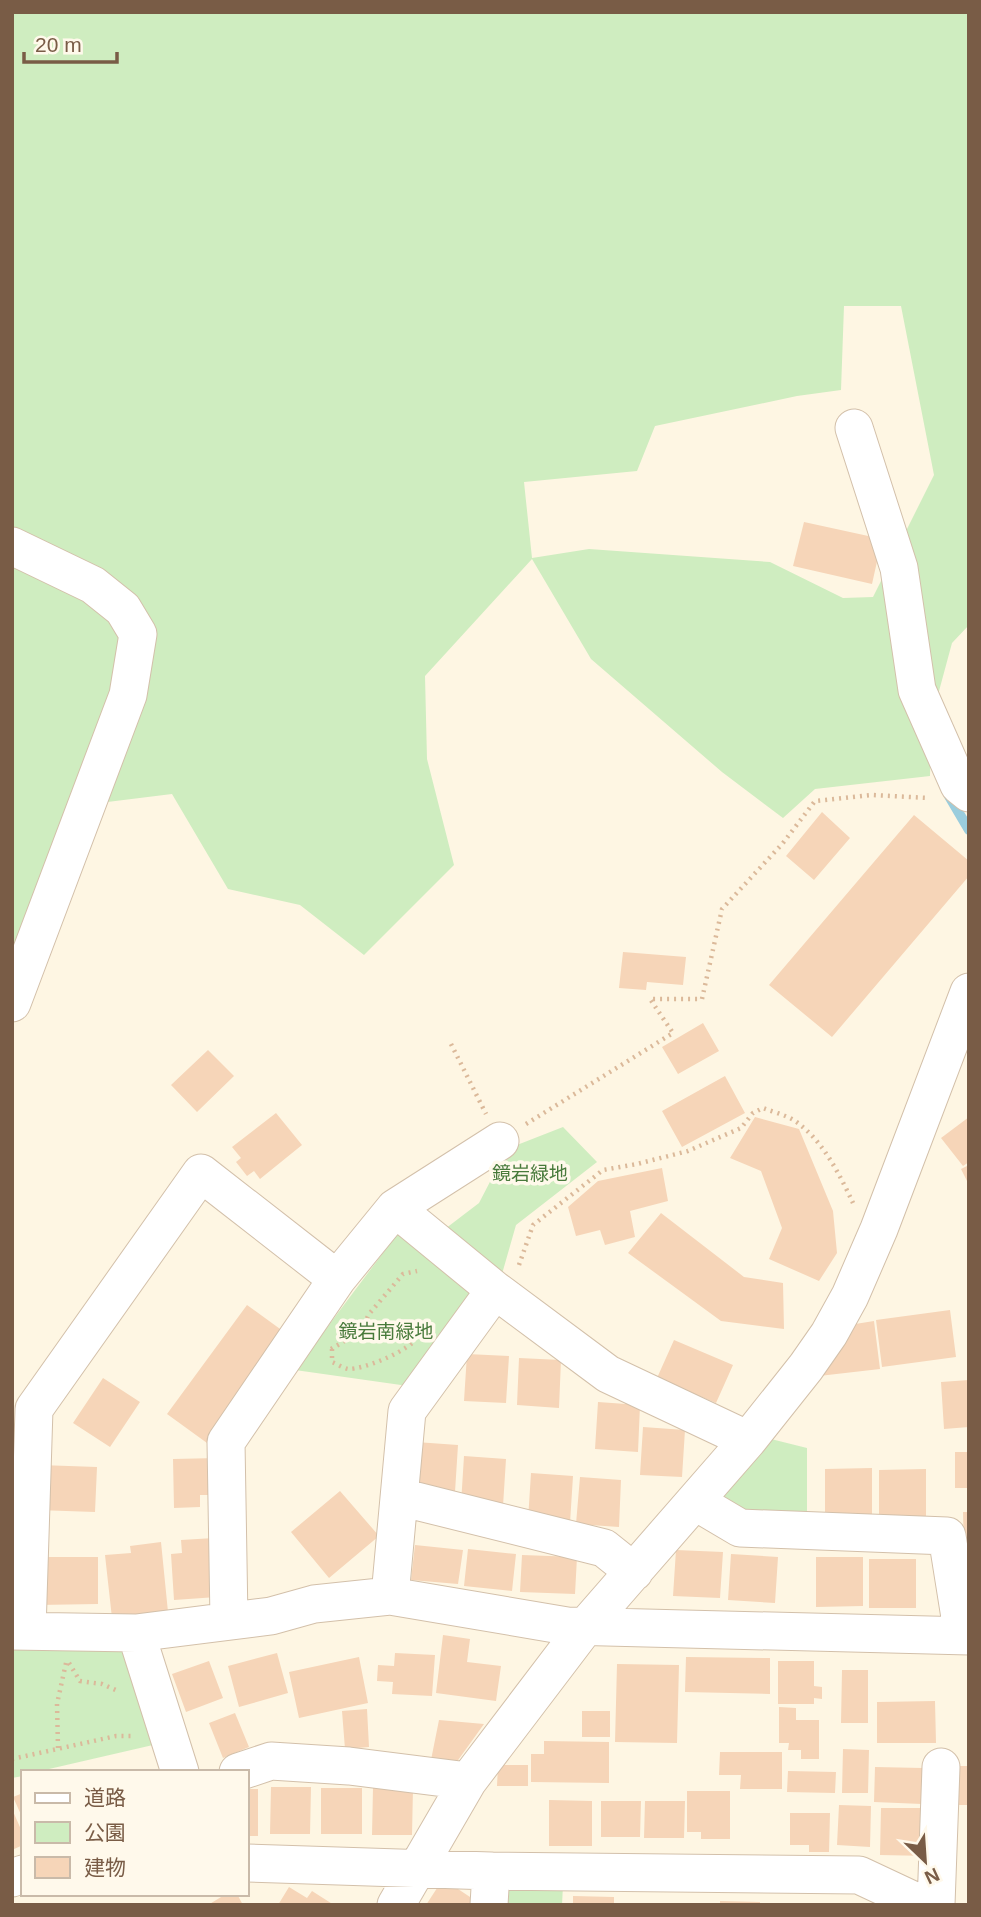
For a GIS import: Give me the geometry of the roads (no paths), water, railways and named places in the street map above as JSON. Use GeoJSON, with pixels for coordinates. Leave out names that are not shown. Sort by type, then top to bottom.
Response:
{"type":"FeatureCollection","features":[{"type":"Feature","properties":{"kind":"street"},"geometry":{"type":"LineString","coordinates":[[854,428],[899,568],[917,690],[959,785],[955,796]]}},
{"type":"Feature","properties":{"kind":"street"},"geometry":{"type":"LineString","coordinates":[[12,546],[93,585],[123,609],[138,634],[128,695],[12,1003]]}},
{"type":"Feature","properties":{"kind":"street"},"geometry":{"type":"LineString","coordinates":[[396,1905],[468,1781],[585,1628],[748,1440],[829,1334],[850,1296],[884,1217],[969,992]]}},
{"type":"Feature","properties":{"kind":"street"},"geometry":{"type":"LineString","coordinates":[[229,1620],[226,1442],[337,1279],[395,1208],[500,1141]]}},
{"type":"Feature","properties":{"kind":"street"},"geometry":{"type":"LineString","coordinates":[[337,1279],[201,1173],[34,1409],[20,1631],[136,1633],[271,1616],[314,1604],[390,1596],[585,1628],[966,1636],[947,1536],[740,1528],[696,1502]]}},
{"type":"Feature","properties":{"kind":"street"},"geometry":{"type":"LineString","coordinates":[[395,1208],[490,1285],[608,1374],[748,1440]]}},
{"type":"Feature","properties":{"kind":"street"},"geometry":{"type":"LineString","coordinates":[[390,1596],[407,1411],[490,1285]]}},
{"type":"Feature","properties":{"kind":"street"},"geometry":{"type":"LineString","coordinates":[[399,1500],[416,1501],[604,1548],[635,1572]]}},
{"type":"Feature","properties":{"kind":"street"},"geometry":{"type":"LineString","coordinates":[[136,1633],[179,1770]]}},
{"type":"Feature","properties":{"kind":"street"},"geometry":{"type":"LineString","coordinates":[[244,1770],[271,1761],[349,1766],[468,1781]]}},
{"type":"Feature","properties":{"kind":"street"},"geometry":{"type":"LineString","coordinates":[[936,1905],[941,1767]]}},
{"type":"Feature","properties":{"kind":"street"},"geometry":{"type":"LineString","coordinates":[[248,1863],[417,1869],[490,1888],[859,1875],[923,1905]]}},
{"type":"Feature","properties":{"kind":"waterway"},"geometry":{"type":"LineString","coordinates":[[949,796],[969,830]]}},
{"type":"Feature","properties":{"kind":"park label","name":"鏡岩緑地"},"geometry":{"type":"Point","coordinates":[530,1173]}},
{"type":"Feature","properties":{"kind":"park label","name":"鏡岩南緑地"},"geometry":{"type":"Point","coordinates":[386,1331]}}]}
